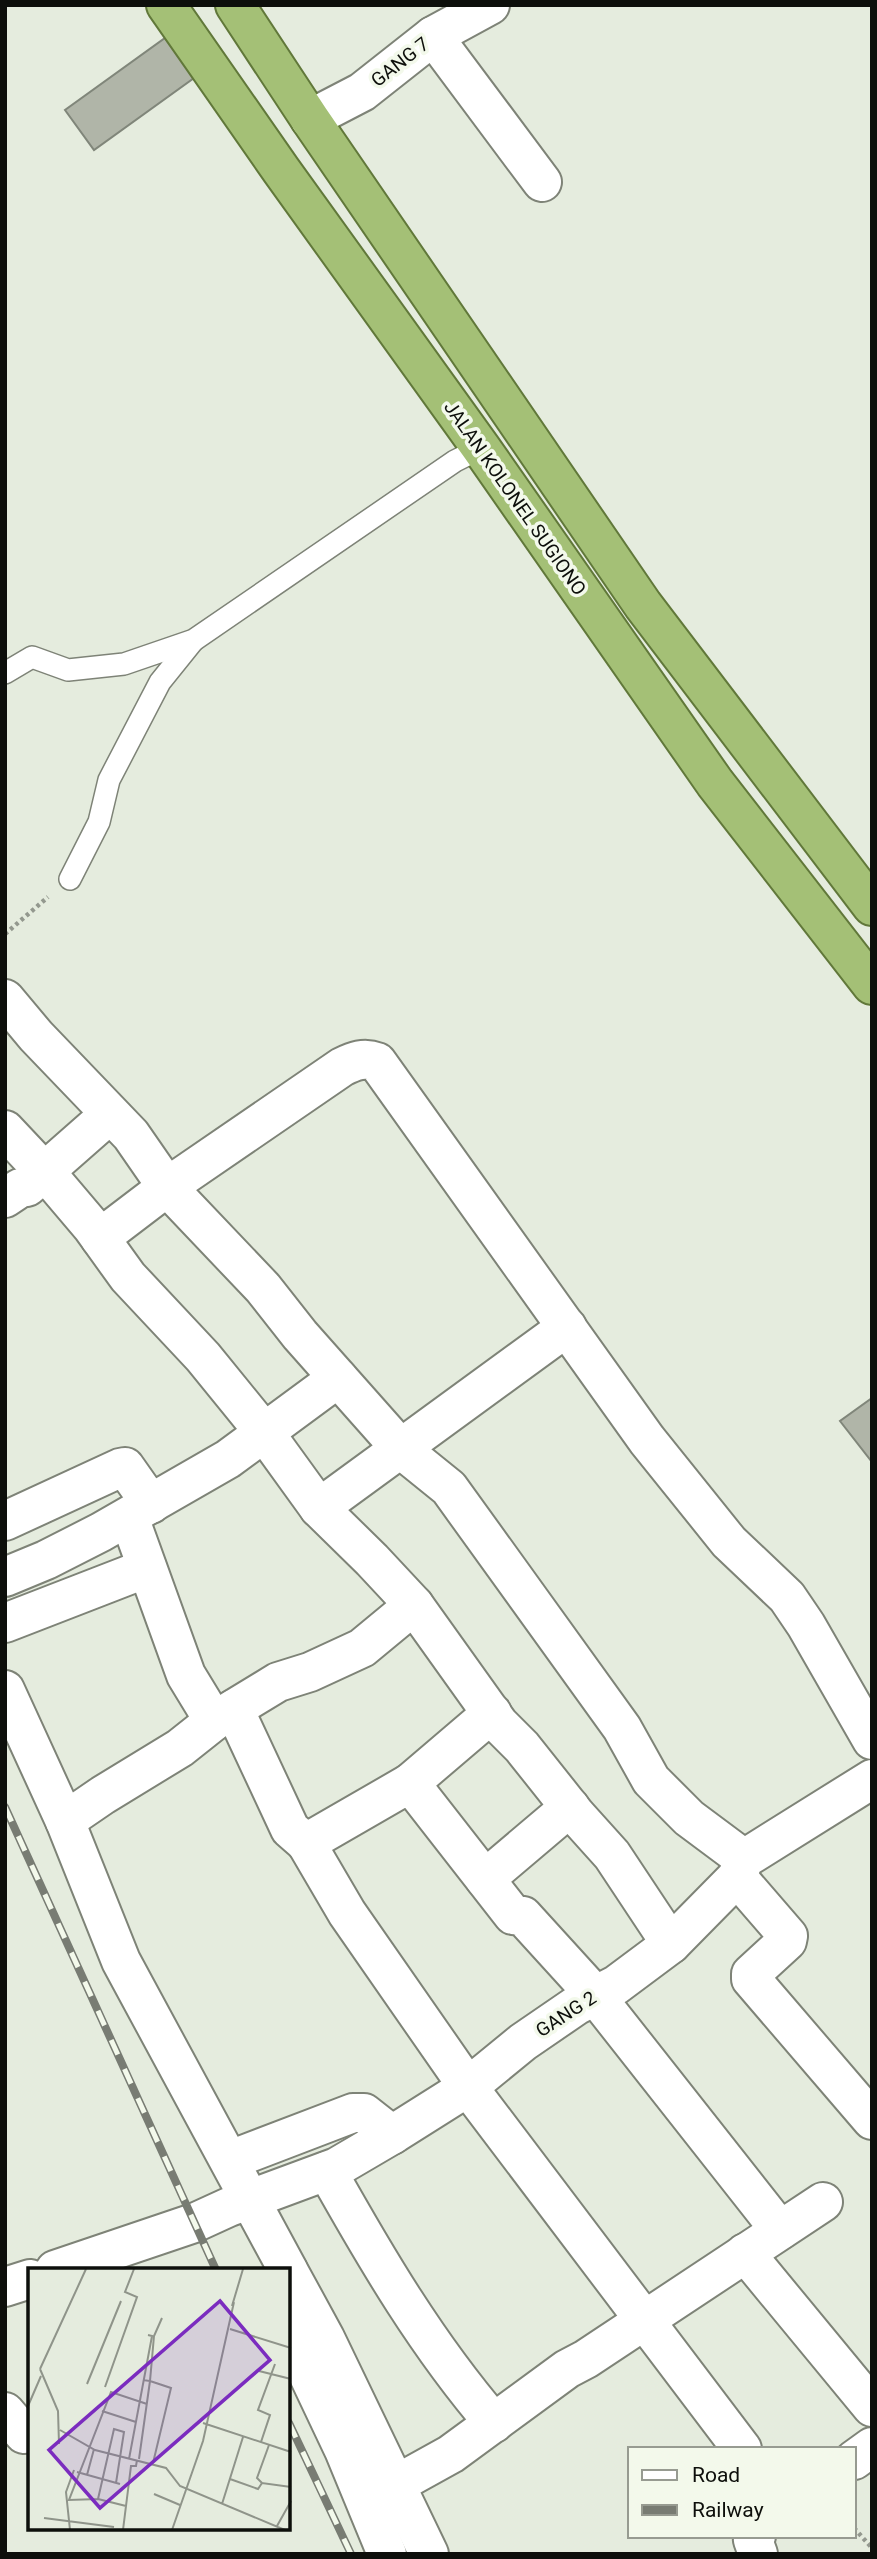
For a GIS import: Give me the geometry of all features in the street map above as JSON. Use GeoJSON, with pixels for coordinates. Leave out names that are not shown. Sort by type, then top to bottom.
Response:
{"type":"FeatureCollection","features":[{"type":"Feature","properties":{"kind":"highway","name":"JALAN KOLONEL SUGIONO"},"geometry":{"type":"LineString","coordinates":[[166,5],[715,783],[872,985]]}},
{"type":"Feature","properties":{"kind":"highway"},"geometry":{"type":"LineString","coordinates":[[235,5],[643,605],[872,906]]}},
{"type":"Feature","properties":{"kind":"street","name":"GANG 7"},"geometry":{"type":"LineString","coordinates":[[310,119],[362,92],[433,36],[490,5]]}},
{"type":"Feature","properties":{"kind":"street"},"geometry":{"type":"LineString","coordinates":[[433,36],[541,182]]}},
{"type":"Feature","properties":{"kind":"street"},"geometry":{"type":"LineString","coordinates":[[10,1016],[131,1136],[167,1187],[262,1288],[402,1450],[449,1488],[615,1718],[651,1780],[741,1868],[788,1936],[787,1941],[751,1974],[751,1979],[872,2120]]}},
{"type":"Feature","properties":{"kind":"street"},"geometry":{"type":"LineString","coordinates":[[100,1238],[167,1187],[342,1067],[355,1061],[373,1060],[384,1069],[647,1440],[729,1542],[787,1597],[872,1740]]}},
{"type":"Feature","properties":{"kind":"street"},"geometry":{"type":"LineString","coordinates":[[5,1198],[20,1188],[27,1187],[110,1114]]}},
{"type":"Feature","properties":{"kind":"street"},"geometry":{"type":"LineString","coordinates":[[5,1130],[100,1238],[128,1278],[203,1357],[264,1432],[319,1508],[414,1605],[499,1724],[522,1747],[612,1855],[671,1944]]}},
{"type":"Feature","properties":{"kind":"street"},"geometry":{"type":"LineString","coordinates":[[319,1508],[567,1327]]}},
{"type":"Feature","properties":{"kind":"street"},"geometry":{"type":"LineString","coordinates":[[5,1577],[46,1560],[228,1459],[338,1378]]}},
{"type":"Feature","properties":{"kind":"street"},"geometry":{"type":"LineString","coordinates":[[5,1521],[120,1468],[125,1467],[130,1472],[140,1510],[147,1568],[186,1675],[224,1715],[290,1829],[306,1843],[347,1913],[468,2087],[740,2447]]}},
{"type":"Feature","properties":{"kind":"street"},"geometry":{"type":"LineString","coordinates":[[5,1623],[147,1568]]}},
{"type":"Feature","properties":{"kind":"street"},"geometry":{"type":"LineString","coordinates":[[65,1821],[278,1682],[310,1672],[362,1648],[414,1605]]}},
{"type":"Feature","properties":{"kind":"street"},"geometry":{"type":"LineString","coordinates":[[5,1690],[65,1821],[121,1961],[230,2160],[239,2204],[258,2268]]}},
{"type":"Feature","properties":{"kind":"street"},"geometry":{"type":"LineString","coordinates":[[306,1843],[411,1783],[492,1713]]}},
{"type":"Feature","properties":{"kind":"street","name":"GANG 2"},"geometry":{"type":"LineString","coordinates":[[61,2268],[194,2223],[327,2171],[391,2136],[468,2087],[523,2042],[594,1994],[616,1985],[671,1944],[741,1868],[872,1779]]}},
{"type":"Feature","properties":{"kind":"street"},"geometry":{"type":"LineString","coordinates":[[411,1783],[513,1915],[523,1916],[594,1994],[780,2230]]}},
{"type":"Feature","properties":{"kind":"street"},"geometry":{"type":"LineString","coordinates":[[485,1879],[570,1807]]}},
{"type":"Feature","properties":{"kind":"street"},"geometry":{"type":"LineString","coordinates":[[230,2160],[353,2113],[364,2113],[391,2136]]}},
{"type":"Feature","properties":{"kind":"street"},"geometry":{"type":"LineString","coordinates":[[327,2171],[384,2272],[458,2381],[494,2423]]}},
{"type":"Feature","properties":{"kind":"street"},"geometry":{"type":"LineString","coordinates":[[395,2485],[451,2454],[567,2369],[823,2202]]}},
{"type":"Feature","properties":{"kind":"street"},"geometry":{"type":"LineString","coordinates":[[239,2204],[286,2268]]}},
{"type":"Feature","properties":{"kind":"street"},"geometry":{"type":"LineString","coordinates":[[746,2253],[872,2407]]}},
{"type":"Feature","properties":{"kind":"street"},"geometry":{"type":"LineString","coordinates":[[290,2275],[325,2338],[429,2554]]}},
{"type":"Feature","properties":{"kind":"street"},"geometry":{"type":"LineString","coordinates":[[5,2287],[28,2280]]}},
{"type":"Feature","properties":{"kind":"street"},"geometry":{"type":"LineString","coordinates":[[290,2335],[344,2450],[387,2554]]}},
{"type":"Feature","properties":{"kind":"street"},"geometry":{"type":"LineString","coordinates":[[856,2459],[872,2447]]}},
{"type":"Feature","properties":{"kind":"lane"},"geometry":{"type":"LineString","coordinates":[[5,673],[32,657],[68,670],[124,664],[194,640],[455,460],[481,448]]}},
{"type":"Feature","properties":{"kind":"lane"},"geometry":{"type":"LineString","coordinates":[[70,879],[99,822],[110,780],[160,682],[194,640]]}},
{"type":"Feature","properties":{"kind":"path"},"geometry":{"type":"LineString","coordinates":[[5,934],[70,879]]}},
{"type":"Feature","properties":{"kind":"path"},"geometry":{"type":"LineString","coordinates":[[856,2530],[872,2548]]}},
{"type":"Feature","properties":{"kind":"building"},"geometry":{"type":"Polygon","coordinates":[[[165,38],[194,78],[94,150],[65,110],[165,38]]]}},
{"type":"Feature","properties":{"kind":"building"},"geometry":{"type":"Polygon","coordinates":[[[872,1398],[872,1462],[840,1421],[872,1398]]]}},
{"type":"Feature","properties":{"kind":"railway"},"geometry":{"type":"LineString","coordinates":[[5,1807],[215,2268]]}},
{"type":"Feature","properties":{"kind":"railway"},"geometry":{"type":"LineString","coordinates":[[290,2425],[351,2554]]}}]}
